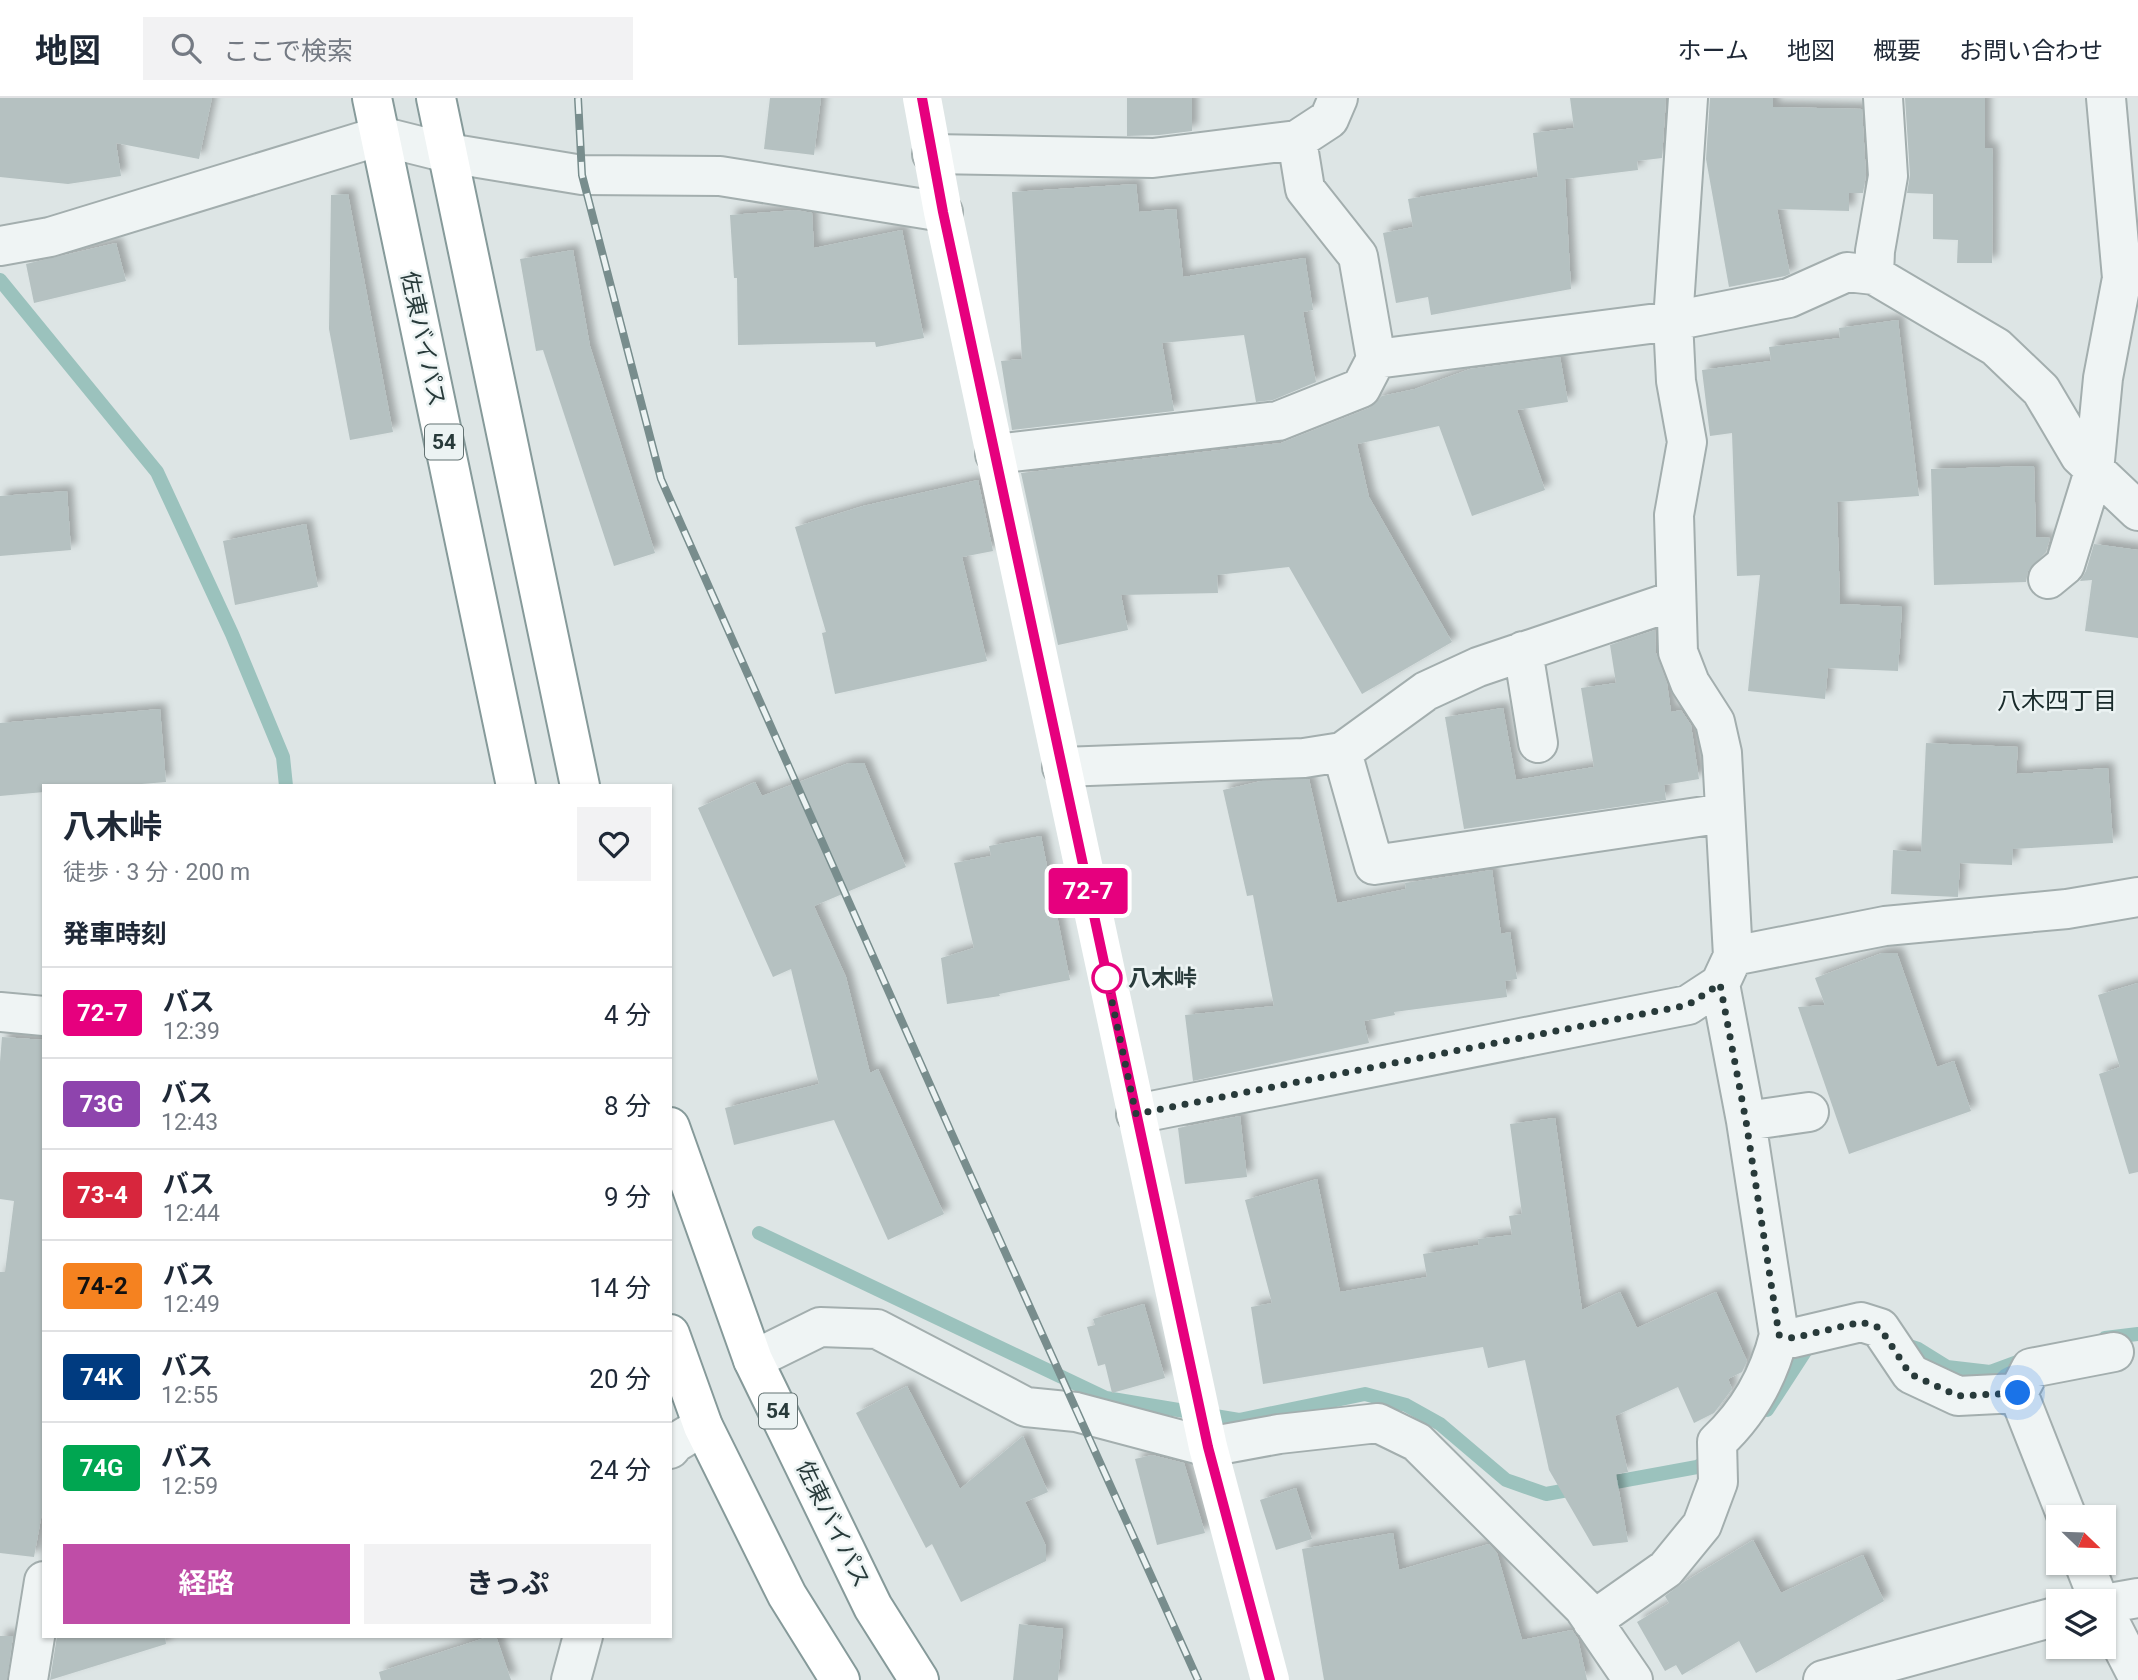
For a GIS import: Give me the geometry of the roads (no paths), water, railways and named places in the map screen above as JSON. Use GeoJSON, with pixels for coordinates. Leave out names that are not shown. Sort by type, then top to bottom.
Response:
{"type":"FeatureCollection","features":[{"type":"Feature","properties":{"kind":"main road","name":"佐東バイパス"},"geometry":{"type":"LineString","coordinates":[[372,98],[516,784]]}},
{"type":"Feature","properties":{"kind":"main road"},"geometry":{"type":"LineString","coordinates":[[436,98],[579,784]]}},
{"type":"Feature","properties":{"kind":"main road"},"geometry":{"type":"LineString","coordinates":[[922,98],[943,212],[1208,1447],[1270,1680]]}},
{"type":"Feature","properties":{"kind":"main road","name":"佐東バイパス"},"geometry":{"type":"LineString","coordinates":[[672,1133],[753,1360],[873,1607],[919,1680]]}},
{"type":"Feature","properties":{"kind":"main road"},"geometry":{"type":"LineString","coordinates":[[672,1340],[702,1426],[787,1595],[840,1680]]}},
{"type":"Feature","properties":{"kind":"street"},"geometry":{"type":"LineString","coordinates":[[932,154],[1153,158],[1297,140],[1329,119],[1338,98]]}},
{"type":"Feature","properties":{"kind":"street"},"geometry":{"type":"LineString","coordinates":[[1592,1621],[1667,1569],[1702,1525],[1718,1482],[1717,1442],[1739,1421],[1772,1362],[1779,1335],[1746,1121],[1727,970],[1722,753],[1714,722],[1690,683],[1678,652],[1674,514],[1687,442],[1676,381],[1673,321],[1688,98]]}},
{"type":"Feature","properties":{"kind":"street"},"geometry":{"type":"LineString","coordinates":[[1874,275],[1875,251],[1888,176],[1883,98]]}},
{"type":"Feature","properties":{"kind":"street"},"geometry":{"type":"LineString","coordinates":[[2048,579],[2065,565],[2094,471],[2103,378],[2122,278],[2106,98]]}},
{"type":"Feature","properties":{"kind":"street"},"geometry":{"type":"LineString","coordinates":[[0,246],[50,237],[380,136],[447,153],[582,175],[720,176],[943,212]]}},
{"type":"Feature","properties":{"kind":"street"},"geometry":{"type":"LineString","coordinates":[[995,454],[1278,421],[1361,387],[1376,359],[1358,256],[1305,189],[1297,140]]}},
{"type":"Feature","properties":{"kind":"street"},"geometry":{"type":"LineString","coordinates":[[1376,359],[1673,321],[1789,298],[1847,272],[1874,275],[1996,347],[2041,390],[2080,456],[2138,512]]}},
{"type":"Feature","properties":{"kind":"street"},"geometry":{"type":"LineString","coordinates":[[1062,767],[1304,758],[1342,752],[1426,691],[1478,667],[1676,600]]}},
{"type":"Feature","properties":{"kind":"street"},"geometry":{"type":"LineString","coordinates":[[1523,651],[1538,743]]}},
{"type":"Feature","properties":{"kind":"street"},"geometry":{"type":"LineString","coordinates":[[1342,752],[1374,865],[1725,813]]}},
{"type":"Feature","properties":{"kind":"street"},"geometry":{"type":"LineString","coordinates":[[1136,1114],[1688,1005],[1727,970],[1885,926],[2067,909],[2138,897]]}},
{"type":"Feature","properties":{"kind":"street"},"geometry":{"type":"LineString","coordinates":[[0,1012],[42,1016]]}},
{"type":"Feature","properties":{"kind":"street"},"geometry":{"type":"LineString","coordinates":[[1746,1121],[1809,1112]]}},
{"type":"Feature","properties":{"kind":"street"},"geometry":{"type":"LineString","coordinates":[[1779,1335],[1793,1338],[1861,1322],[1880,1328],[1910,1374],[1958,1396],[2018,1393]]}},
{"type":"Feature","properties":{"kind":"street"},"geometry":{"type":"LineString","coordinates":[[753,1360],[820,1327],[877,1329],[1026,1407],[1076,1412],[1208,1447],[1279,1434],[1378,1423],[1418,1441],[1583,1607],[1633,1680]]}},
{"type":"Feature","properties":{"kind":"street"},"geometry":{"type":"LineString","coordinates":[[2062,1505],[2018,1393],[2031,1368],[2115,1352]]}},
{"type":"Feature","properties":{"kind":"street"},"geometry":{"type":"LineString","coordinates":[[672,1447],[702,1426]]}},
{"type":"Feature","properties":{"kind":"street"},"geometry":{"type":"LineString","coordinates":[[28,1680],[42,1593]]}},
{"type":"Feature","properties":{"kind":"street"},"geometry":{"type":"LineString","coordinates":[[2116,1601],[2138,1598]]}},
{"type":"Feature","properties":{"kind":"street"},"geometry":{"type":"LineString","coordinates":[[1822,1680],[2046,1619]]}},
{"type":"Feature","properties":{"kind":"street"},"geometry":{"type":"LineString","coordinates":[[2116,1634],[2138,1677]]}},
{"type":"Feature","properties":{"kind":"street"},"geometry":{"type":"LineString","coordinates":[[571,1680],[582,1638]]}},
{"type":"Feature","properties":{"kind":"waterway"},"geometry":{"type":"LineString","coordinates":[[0,280],[157,472],[232,634],[283,757],[286,784]]}},
{"type":"Feature","properties":{"kind":"waterway"},"geometry":{"type":"LineString","coordinates":[[759,1233],[1106,1398],[1239,1420],[1365,1394],[1406,1405],[1440,1424],[1506,1480],[1546,1494],[1579,1488]]}},
{"type":"Feature","properties":{"kind":"waterway"},"geometry":{"type":"LineString","coordinates":[[2105,1338],[2138,1334]]}},
{"type":"Feature","properties":{"kind":"waterway"},"geometry":{"type":"LineString","coordinates":[[1900,1343],[1918,1349],[1947,1367],[1990,1372],[2028,1358]]}},
{"type":"Feature","properties":{"kind":"waterway"},"geometry":{"type":"LineString","coordinates":[[1767,1410],[1808,1347],[1814,1346]]}},
{"type":"Feature","properties":{"kind":"waterway"},"geometry":{"type":"LineString","coordinates":[[1599,1485],[1697,1467],[1714,1458]]}},
{"type":"Feature","properties":{"kind":"railway"},"geometry":{"type":"LineString","coordinates":[[578,98],[582,175],[661,479],[1198,1680]]}},
{"type":"Feature","properties":{"kind":"place","name":"八木峠"},"geometry":{"type":"Point","coordinates":[1107,978]}},
{"type":"Feature","properties":{"kind":"district","name":"八木四丁目"},"geometry":{"type":"Point","coordinates":[2057,701]}}]}
